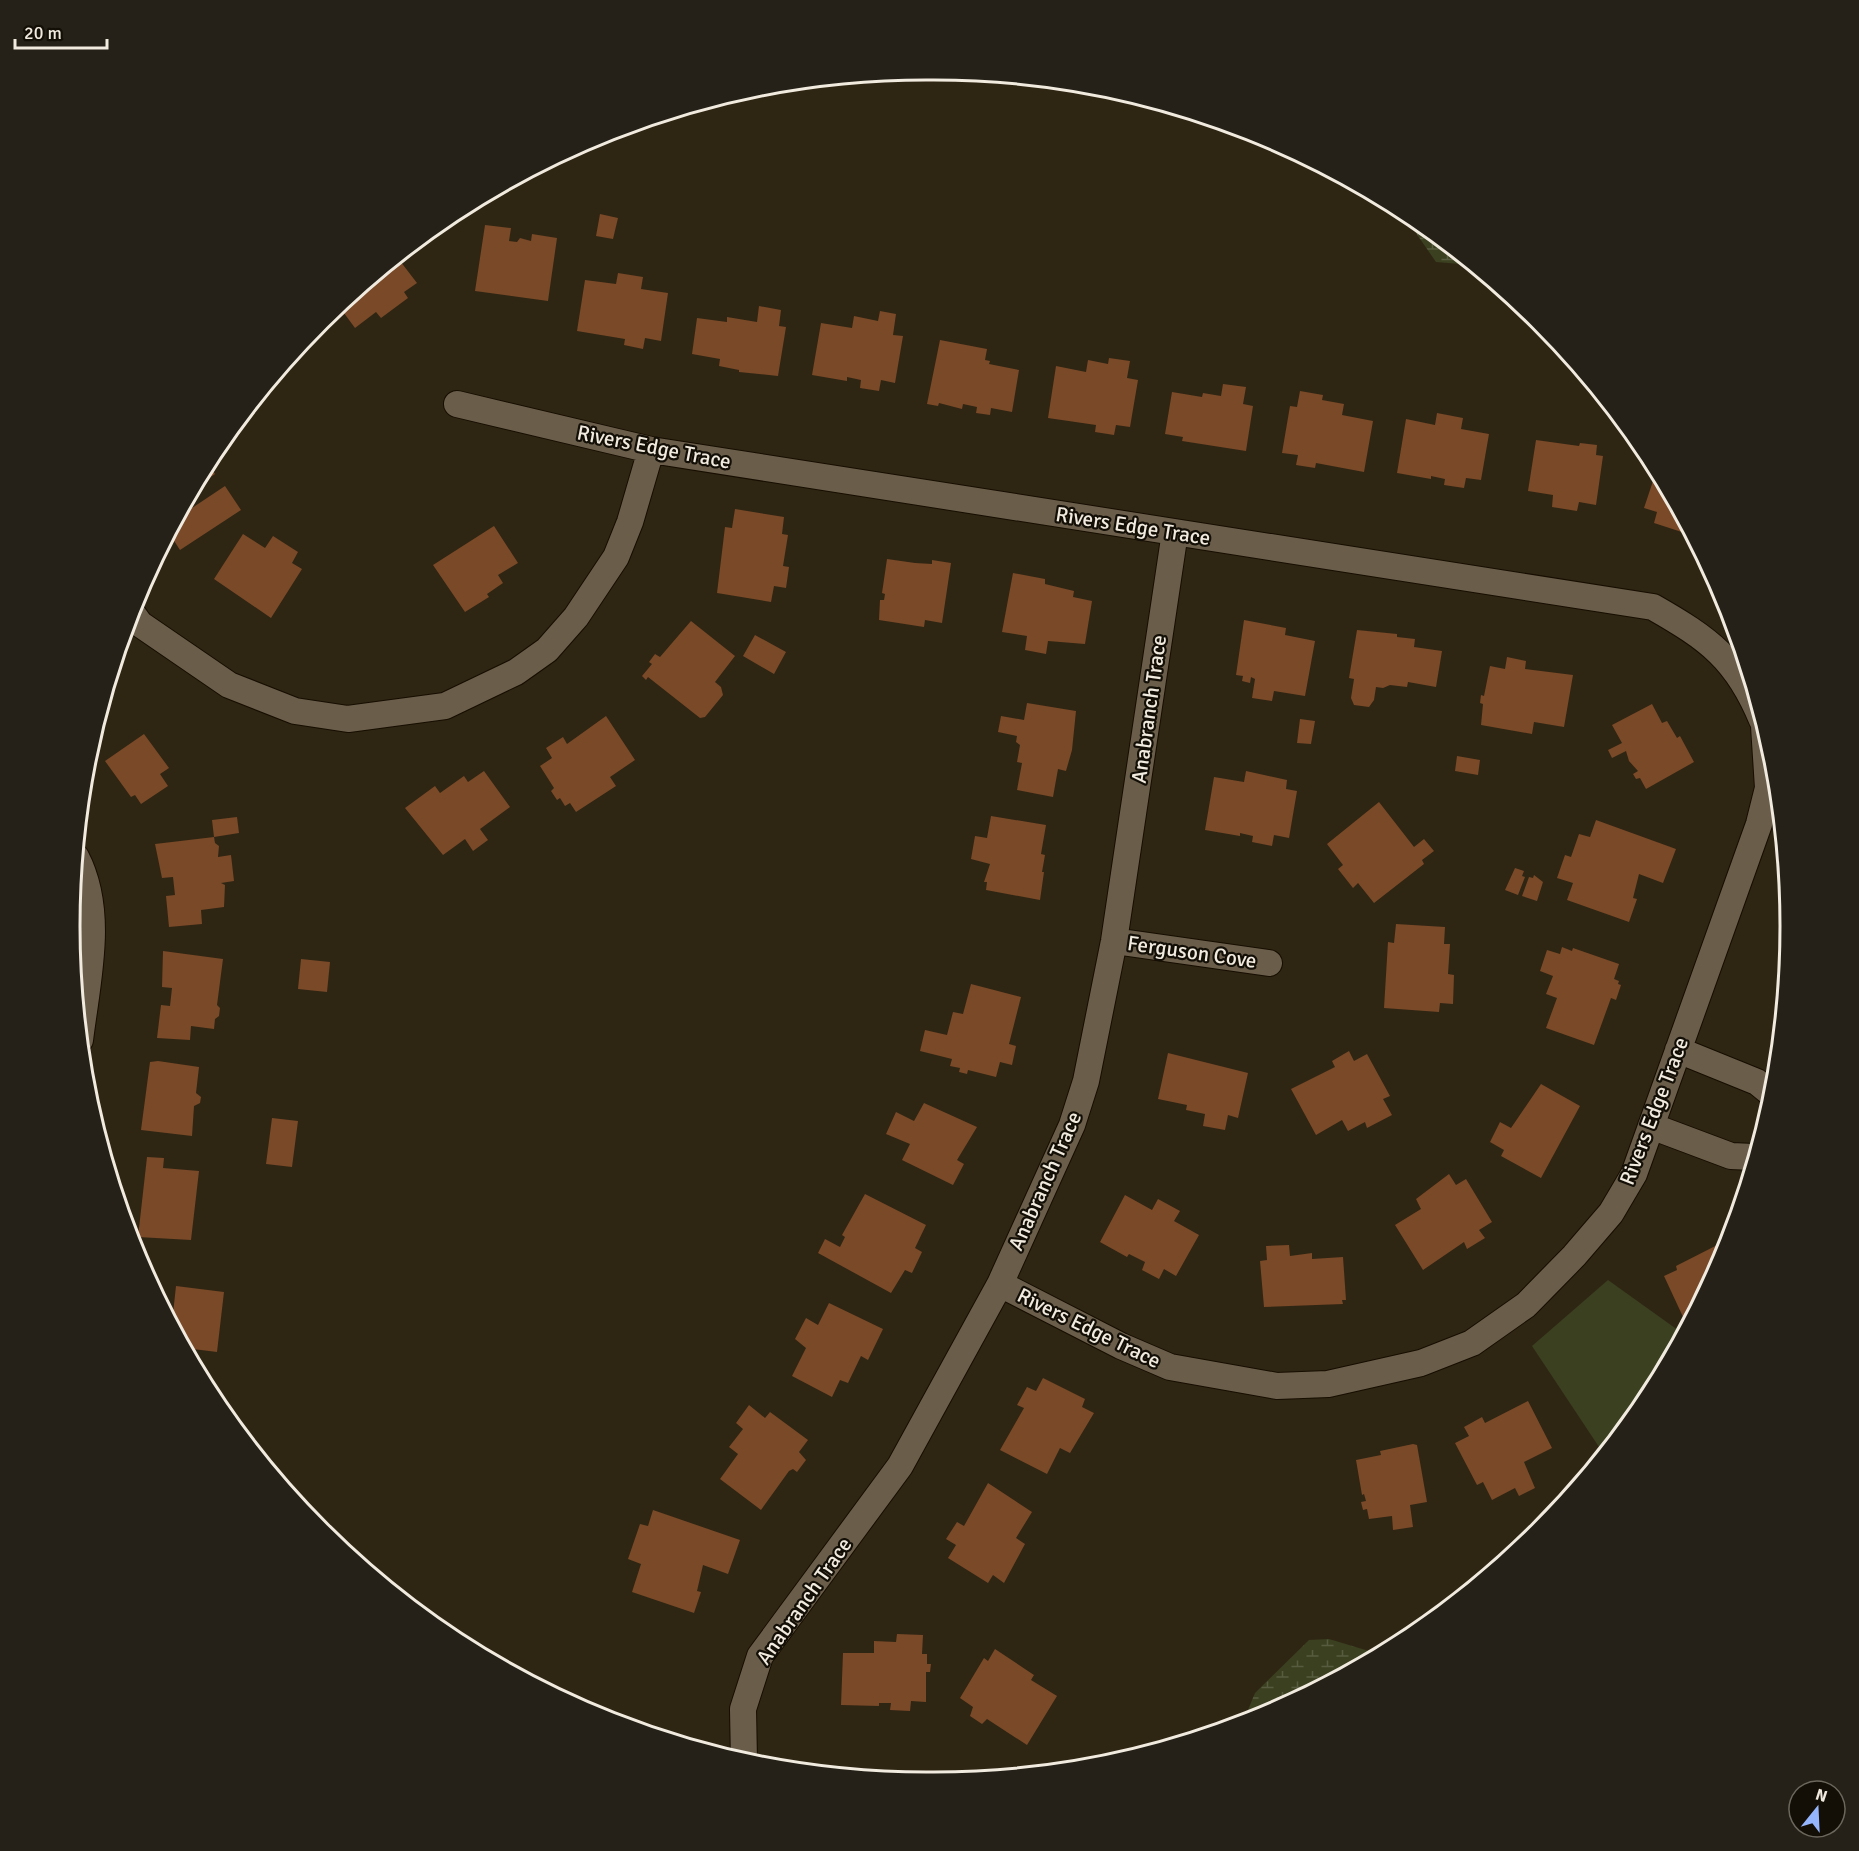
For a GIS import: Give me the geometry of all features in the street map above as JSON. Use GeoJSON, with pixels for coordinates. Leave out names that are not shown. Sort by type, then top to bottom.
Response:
{"type":"FeatureCollection","features":[{"type":"Feature","properties":{"kind":"street","name":"Rivers Edge Trace"},"geometry":{"type":"LineString","coordinates":[[457,404],[651,450],[1653,607],[1698,633],[1732,665],[1743,681]]}},
{"type":"Feature","properties":{"kind":"street"},"geometry":{"type":"LineString","coordinates":[[137,620],[229,685],[295,711],[348,719],[445,706],[516,672],[547,650],[576,617],[616,557],[630,522],[651,450]]}},
{"type":"Feature","properties":{"kind":"street","name":"Anabranch Trace"},"geometry":{"type":"LineString","coordinates":[[744,1751],[743,1709],[760,1656],[900,1466],[1000,1284],[1072,1125],[1086,1081],[1114,941],[1174,532]]}},
{"type":"Feature","properties":{"kind":"street","name":"Rivers Edge Trace"},"geometry":{"type":"LineString","coordinates":[[1000,1284],[1121,1346],[1170,1367],[1277,1386],[1328,1384],[1375,1376],[1421,1363],[1472,1343],[1526,1305],[1611,1213],[1634,1174],[1761,815],[1768,789]]}},
{"type":"Feature","properties":{"kind":"street"},"geometry":{"type":"LineString","coordinates":[[81,871],[87,889],[92,922],[84,1005]]}},
{"type":"Feature","properties":{"kind":"street","name":"Ferguson Cove"},"geometry":{"type":"LineString","coordinates":[[1114,941],[1269,963]]}},
{"type":"Feature","properties":{"kind":"street"},"geometry":{"type":"LineString","coordinates":[[1678,1050],[1757,1082],[1764,1087]]}},
{"type":"Feature","properties":{"kind":"street"},"geometry":{"type":"LineString","coordinates":[[1651,1126],[1731,1156],[1747,1157]]}},
{"type":"Feature","properties":{"kind":"green space"},"geometry":{"type":"Polygon","coordinates":[[[1413,228],[1461,264],[1436,262],[1413,228]]]}},
{"type":"Feature","properties":{"kind":"green space"},"geometry":{"type":"Polygon","coordinates":[[[1608,1280],[1676,1329],[1637,1396],[1599,1448],[1532,1346],[1608,1280]]]}},
{"type":"Feature","properties":{"kind":"green space"},"geometry":{"type":"Polygon","coordinates":[[[1329,1639],[1368,1651],[1308,1684],[1248,1711],[1255,1693],[1309,1640],[1329,1639]]]}},
{"type":"Feature","properties":{"kind":"building"},"geometry":{"type":"Polygon","coordinates":[[[600,214],[618,218],[613,239],[596,236],[600,214]]]}},
{"type":"Feature","properties":{"kind":"building"},"geometry":{"type":"Polygon","coordinates":[[[485,225],[511,228],[509,241],[517,242],[520,238],[531,241],[532,234],[557,238],[548,301],[475,291],[485,225]]]}},
{"type":"Feature","properties":{"kind":"building"},"geometry":{"type":"Polygon","coordinates":[[[401,262],[417,283],[404,292],[408,298],[381,318],[376,312],[355,328],[343,312],[401,262]]]}},
{"type":"Feature","properties":{"kind":"building"},"geometry":{"type":"Polygon","coordinates":[[[618,273],[643,277],[641,289],[668,293],[661,341],[645,338],[643,349],[624,345],[625,339],[577,331],[585,280],[616,284],[618,273]]]}},
{"type":"Feature","properties":{"kind":"building"},"geometry":{"type":"Polygon","coordinates":[[[759,306],[781,310],[779,326],[786,327],[778,376],[739,372],[739,370],[719,366],[720,359],[692,354],[697,318],[727,322],[727,317],[757,322],[759,306]]]}},
{"type":"Feature","properties":{"kind":"building"},"geometry":{"type":"Polygon","coordinates":[[[880,311],[896,314],[893,335],[903,336],[895,383],[881,380],[879,391],[860,388],[861,380],[847,377],[847,381],[812,375],[821,323],[852,328],[854,316],[878,321],[880,311]]]}},
{"type":"Feature","properties":{"kind":"building"},"geometry":{"type":"Polygon","coordinates":[[[940,340],[987,349],[985,360],[990,361],[989,364],[1019,370],[1012,412],[991,408],[990,415],[976,413],[977,407],[963,404],[962,409],[939,403],[938,406],[927,404],[940,340]]]}},
{"type":"Feature","properties":{"kind":"building"},"geometry":{"type":"Polygon","coordinates":[[[1109,358],[1130,361],[1127,378],[1138,380],[1130,427],[1116,425],[1114,435],[1095,432],[1096,425],[1048,418],[1056,366],[1086,372],[1088,360],[1108,364],[1109,358]]]}},
{"type":"Feature","properties":{"kind":"building"},"geometry":{"type":"Polygon","coordinates":[[[1223,384],[1246,387],[1243,404],[1253,406],[1246,451],[1182,441],[1183,437],[1165,434],[1172,392],[1202,397],[1203,393],[1221,396],[1223,384]]]}},
{"type":"Feature","properties":{"kind":"building"},"geometry":{"type":"Polygon","coordinates":[[[1300,391],[1323,395],[1322,400],[1344,404],[1342,415],[1373,421],[1364,472],[1316,463],[1315,468],[1296,465],[1298,455],[1282,453],[1290,406],[1297,407],[1300,391]]]}},
{"type":"Feature","properties":{"kind":"building"},"geometry":{"type":"Polygon","coordinates":[[[1437,413],[1463,418],[1461,429],[1489,434],[1481,480],[1466,478],[1464,488],[1444,485],[1445,479],[1397,473],[1406,419],[1435,425],[1437,413]]]}},
{"type":"Feature","properties":{"kind":"building"},"geometry":{"type":"Polygon","coordinates":[[[1536,440],[1579,446],[1580,443],[1597,445],[1596,455],[1603,456],[1596,505],[1579,502],[1577,511],[1552,507],[1553,495],[1528,491],[1536,440]]]}},
{"type":"Feature","properties":{"kind":"building"},"geometry":{"type":"Polygon","coordinates":[[[1653,481],[1682,532],[1654,523],[1657,512],[1644,508],[1653,481]]]}},
{"type":"Feature","properties":{"kind":"building"},"geometry":{"type":"Polygon","coordinates":[[[225,486],[241,510],[180,550],[173,539],[189,510],[225,486]]]}},
{"type":"Feature","properties":{"kind":"building"},"geometry":{"type":"Polygon","coordinates":[[[735,509],[784,517],[782,534],[788,535],[783,566],[789,567],[786,588],[774,586],[771,602],[717,593],[725,527],[732,528],[735,509]]]}},
{"type":"Feature","properties":{"kind":"building"},"geometry":{"type":"Polygon","coordinates":[[[494,526],[518,563],[498,575],[503,583],[487,594],[489,597],[465,612],[433,565],[494,526]]]}},
{"type":"Feature","properties":{"kind":"building"},"geometry":{"type":"Polygon","coordinates":[[[243,534],[265,548],[273,536],[298,552],[292,563],[302,569],[271,618],[214,579],[243,534]]]}},
{"type":"Feature","properties":{"kind":"building"},"geometry":{"type":"Polygon","coordinates":[[[887,559],[915,563],[932,564],[932,560],[951,563],[942,623],[925,620],[924,627],[879,620],[880,600],[884,600],[885,594],[882,593],[887,559]]]}},
{"type":"Feature","properties":{"kind":"building"},"geometry":{"type":"Polygon","coordinates":[[[1013,573],[1045,579],[1045,584],[1074,591],[1073,597],[1092,601],[1085,644],[1048,641],[1046,654],[1025,650],[1027,636],[1002,632],[1013,573]]]}},
{"type":"Feature","properties":{"kind":"building"},"geometry":{"type":"Polygon","coordinates":[[[1244,620],[1286,628],[1285,635],[1315,641],[1305,696],[1274,691],[1272,701],[1252,698],[1255,679],[1251,677],[1250,683],[1242,681],[1243,676],[1236,675],[1244,620]]]}},
{"type":"Feature","properties":{"kind":"building"},"geometry":{"type":"Polygon","coordinates":[[[691,621],[735,656],[715,682],[721,687],[723,695],[705,717],[700,718],[648,677],[646,680],[642,676],[652,664],[649,662],[655,654],[660,657],[691,621]]]}},
{"type":"Feature","properties":{"kind":"building"},"geometry":{"type":"Polygon","coordinates":[[[1357,630],[1397,634],[1397,637],[1415,639],[1414,647],[1442,651],[1436,687],[1408,682],[1407,687],[1390,685],[1383,688],[1376,687],[1374,700],[1369,707],[1354,705],[1351,698],[1354,679],[1349,678],[1357,630]]]}},
{"type":"Feature","properties":{"kind":"building"},"geometry":{"type":"Polygon","coordinates":[[[755,635],[786,652],[774,674],[743,656],[755,635]]]}},
{"type":"Feature","properties":{"kind":"building"},"geometry":{"type":"Polygon","coordinates":[[[1507,657],[1526,661],[1525,669],[1573,675],[1564,727],[1534,722],[1532,734],[1481,725],[1483,704],[1480,703],[1481,695],[1484,696],[1490,666],[1505,669],[1507,657]]]}},
{"type":"Feature","properties":{"kind":"building"},"geometry":{"type":"Polygon","coordinates":[[[1027,703],[1076,711],[1072,750],[1066,771],[1058,769],[1053,797],[1017,790],[1022,763],[1017,762],[1020,745],[1016,742],[1017,736],[998,732],[1001,716],[1024,720],[1027,703]]]}},
{"type":"Feature","properties":{"kind":"building"},"geometry":{"type":"Polygon","coordinates":[[[1652,704],[1662,723],[1667,721],[1677,738],[1680,736],[1694,762],[1646,789],[1640,778],[1636,779],[1633,774],[1638,771],[1629,761],[1626,751],[1612,758],[1608,750],[1622,743],[1612,725],[1652,704]]]}},
{"type":"Feature","properties":{"kind":"building"},"geometry":{"type":"Polygon","coordinates":[[[606,716],[635,760],[610,777],[616,786],[576,812],[570,803],[565,806],[560,798],[557,800],[551,791],[554,788],[540,766],[552,758],[546,748],[563,737],[567,744],[606,716]]]}},
{"type":"Feature","properties":{"kind":"building"},"geometry":{"type":"Polygon","coordinates":[[[1300,719],[1315,721],[1311,744],[1297,743],[1300,719]]]}},
{"type":"Feature","properties":{"kind":"building"},"geometry":{"type":"Polygon","coordinates":[[[144,734],[169,768],[160,774],[168,786],[141,804],[135,795],[131,797],[105,761],[144,734]]]}},
{"type":"Feature","properties":{"kind":"building"},"geometry":{"type":"Polygon","coordinates":[[[1457,756],[1480,760],[1478,775],[1455,771],[1457,756]]]}},
{"type":"Feature","properties":{"kind":"building"},"geometry":{"type":"Polygon","coordinates":[[[484,771],[510,807],[480,829],[488,840],[473,851],[465,839],[443,855],[405,808],[435,786],[440,793],[464,776],[468,782],[484,771]]]}},
{"type":"Feature","properties":{"kind":"building"},"geometry":{"type":"Polygon","coordinates":[[[1246,771],[1287,780],[1286,789],[1297,791],[1289,838],[1274,835],[1272,846],[1252,842],[1253,836],[1205,830],[1214,777],[1244,782],[1246,771]]]}},
{"type":"Feature","properties":{"kind":"building"},"geometry":{"type":"Polygon","coordinates":[[[1379,802],[1414,847],[1424,839],[1434,851],[1422,860],[1424,864],[1374,903],[1358,883],[1353,888],[1338,869],[1343,865],[1327,844],[1379,802]]]}},
{"type":"Feature","properties":{"kind":"building"},"geometry":{"type":"Polygon","coordinates":[[[991,816],[1046,825],[1041,854],[1045,855],[1040,900],[986,890],[987,882],[984,882],[990,864],[971,859],[975,836],[987,838],[991,816]]]}},
{"type":"Feature","properties":{"kind":"building"},"geometry":{"type":"Polygon","coordinates":[[[237,817],[239,833],[214,837],[212,820],[237,817]]]}},
{"type":"Feature","properties":{"kind":"building"},"geometry":{"type":"Polygon","coordinates":[[[1596,820],[1676,849],[1663,883],[1639,874],[1633,898],[1637,899],[1629,922],[1567,900],[1573,883],[1557,878],[1565,855],[1571,857],[1579,834],[1590,837],[1596,820]]]}},
{"type":"Feature","properties":{"kind":"building"},"geometry":{"type":"Polygon","coordinates":[[[214,837],[215,843],[219,846],[218,857],[231,855],[234,881],[221,883],[225,885],[224,907],[201,910],[202,924],[169,927],[166,896],[175,895],[173,877],[162,878],[155,844],[214,837]]]}},
{"type":"Feature","properties":{"kind":"building"},"geometry":{"type":"Polygon","coordinates":[[[1515,868],[1524,871],[1522,876],[1525,877],[1518,895],[1505,890],[1515,868]]]}},
{"type":"Feature","properties":{"kind":"building"},"geometry":{"type":"Polygon","coordinates":[[[1534,875],[1543,882],[1537,901],[1522,896],[1529,877],[1533,878],[1534,875]]]}},
{"type":"Feature","properties":{"kind":"building"},"geometry":{"type":"Polygon","coordinates":[[[1396,924],[1445,927],[1444,944],[1450,944],[1448,974],[1454,975],[1453,1004],[1440,1003],[1439,1012],[1384,1008],[1388,942],[1394,943],[1396,924]]]}},
{"type":"Feature","properties":{"kind":"building"},"geometry":{"type":"Polygon","coordinates":[[[1562,947],[1572,951],[1573,948],[1619,964],[1614,979],[1621,985],[1616,1000],[1611,998],[1594,1045],[1546,1028],[1557,998],[1546,994],[1553,976],[1540,971],[1547,950],[1560,954],[1562,947]]]}},
{"type":"Feature","properties":{"kind":"building"},"geometry":{"type":"Polygon","coordinates":[[[163,951],[223,959],[217,1005],[220,1008],[219,1016],[215,1019],[214,1029],[191,1026],[190,1040],[157,1038],[161,1005],[170,1006],[172,988],[162,987],[163,951]]]}},
{"type":"Feature","properties":{"kind":"building"},"geometry":{"type":"Polygon","coordinates":[[[301,959],[330,962],[327,992],[298,989],[301,959]]]}},
{"type":"Feature","properties":{"kind":"building"},"geometry":{"type":"Polygon","coordinates":[[[971,984],[1021,997],[1009,1044],[1016,1046],[1012,1065],[1000,1062],[996,1077],[968,1070],[967,1074],[959,1072],[960,1068],[950,1066],[952,1059],[920,1051],[925,1030],[947,1035],[953,1012],[963,1014],[971,984]]]}},
{"type":"Feature","properties":{"kind":"building"},"geometry":{"type":"Polygon","coordinates":[[[1349,1051],[1354,1061],[1367,1054],[1390,1096],[1383,1099],[1392,1115],[1367,1128],[1365,1122],[1348,1131],[1342,1120],[1316,1135],[1291,1089],[1335,1067],[1332,1061],[1349,1051]]]}},
{"type":"Feature","properties":{"kind":"building"},"geometry":{"type":"Polygon","coordinates":[[[1168,1053],[1248,1073],[1238,1118],[1228,1115],[1225,1130],[1203,1126],[1205,1114],[1186,1110],[1187,1105],[1158,1099],[1168,1053]]]}},
{"type":"Feature","properties":{"kind":"building"},"geometry":{"type":"Polygon","coordinates":[[[158,1061],[199,1067],[196,1093],[201,1097],[200,1103],[194,1106],[192,1136],[141,1130],[150,1062],[158,1061]]]}},
{"type":"Feature","properties":{"kind":"building"},"geometry":{"type":"Polygon","coordinates":[[[1541,1084],[1580,1106],[1541,1178],[1501,1156],[1504,1150],[1490,1142],[1500,1122],[1511,1128],[1541,1084]]]}},
{"type":"Feature","properties":{"kind":"building"},"geometry":{"type":"Polygon","coordinates":[[[924,1103],[977,1127],[957,1160],[964,1164],[953,1185],[902,1160],[910,1144],[886,1134],[896,1112],[914,1121],[924,1103]]]}},
{"type":"Feature","properties":{"kind":"building"},"geometry":{"type":"Polygon","coordinates":[[[272,1118],[298,1121],[292,1167],[266,1164],[272,1118]]]}},
{"type":"Feature","properties":{"kind":"building"},"geometry":{"type":"Polygon","coordinates":[[[147,1157],[164,1158],[163,1168],[199,1171],[191,1240],[139,1237],[147,1157]]]}},
{"type":"Feature","properties":{"kind":"building"},"geometry":{"type":"Polygon","coordinates":[[[1449,1174],[1456,1185],[1466,1179],[1492,1222],[1479,1230],[1485,1238],[1467,1249],[1464,1242],[1423,1270],[1395,1225],[1421,1209],[1416,1199],[1449,1174]]]}},
{"type":"Feature","properties":{"kind":"building"},"geometry":{"type":"Polygon","coordinates":[[[865,1194],[926,1225],[915,1248],[922,1252],[912,1273],[905,1270],[891,1293],[818,1253],[825,1239],[840,1247],[845,1237],[842,1235],[865,1194]]]}},
{"type":"Feature","properties":{"kind":"building"},"geometry":{"type":"Polygon","coordinates":[[[1125,1195],[1152,1210],[1158,1199],[1180,1211],[1174,1221],[1199,1235],[1176,1276],[1164,1269],[1159,1279],[1142,1270],[1145,1262],[1129,1254],[1127,1257],[1100,1242],[1125,1195]]]}},
{"type":"Feature","properties":{"kind":"building"},"geometry":{"type":"Polygon","coordinates":[[[1289,1245],[1290,1256],[1312,1253],[1312,1259],[1343,1257],[1346,1300],[1342,1300],[1343,1304],[1264,1307],[1260,1261],[1267,1260],[1266,1246],[1289,1245]]]}},
{"type":"Feature","properties":{"kind":"building"},"geometry":{"type":"Polygon","coordinates":[[[1716,1245],[1683,1317],[1664,1276],[1677,1270],[1676,1266],[1716,1245]]]}},
{"type":"Feature","properties":{"kind":"building"},"geometry":{"type":"Polygon","coordinates":[[[176,1286],[224,1292],[217,1352],[194,1349],[173,1312],[176,1286]]]}},
{"type":"Feature","properties":{"kind":"building"},"geometry":{"type":"Polygon","coordinates":[[[829,1303],[883,1329],[868,1360],[861,1356],[848,1383],[840,1380],[832,1397],[792,1376],[806,1348],[795,1339],[806,1318],[818,1325],[829,1303]]]}},
{"type":"Feature","properties":{"kind":"building"},"geometry":{"type":"Polygon","coordinates":[[[1043,1378],[1085,1399],[1082,1407],[1094,1413],[1070,1453],[1060,1448],[1047,1474],[1000,1450],[1024,1408],[1017,1405],[1027,1387],[1036,1391],[1043,1378]]]}},
{"type":"Feature","properties":{"kind":"building"},"geometry":{"type":"Polygon","coordinates":[[[1528,1401],[1552,1448],[1524,1462],[1535,1488],[1519,1496],[1515,1488],[1492,1500],[1483,1482],[1477,1485],[1455,1443],[1469,1436],[1464,1427],[1482,1417],[1485,1423],[1528,1401]]]}},
{"type":"Feature","properties":{"kind":"building"},"geometry":{"type":"Polygon","coordinates":[[[749,1405],[765,1418],[770,1412],[808,1440],[799,1452],[806,1460],[797,1472],[793,1469],[789,1471],[761,1510],[720,1479],[738,1454],[729,1447],[743,1429],[736,1423],[749,1405]]]}},
{"type":"Feature","properties":{"kind":"building"},"geometry":{"type":"Polygon","coordinates":[[[1417,1445],[1427,1502],[1410,1505],[1413,1527],[1393,1530],[1392,1516],[1369,1519],[1367,1509],[1363,1510],[1361,1502],[1366,1501],[1364,1494],[1362,1495],[1356,1460],[1381,1455],[1380,1451],[1417,1445]]]}},
{"type":"Feature","properties":{"kind":"building"},"geometry":{"type":"Polygon","coordinates":[[[988,1483],[1032,1512],[1016,1538],[1025,1544],[1004,1583],[993,1575],[988,1583],[948,1558],[956,1545],[946,1539],[957,1522],[964,1526],[988,1483]]]}},
{"type":"Feature","properties":{"kind":"building"},"geometry":{"type":"Polygon","coordinates":[[[653,1510],[740,1540],[728,1574],[703,1565],[697,1591],[701,1592],[694,1613],[632,1592],[641,1564],[628,1559],[640,1524],[648,1526],[653,1510]]]}},
{"type":"Feature","properties":{"kind":"building"},"geometry":{"type":"Polygon","coordinates":[[[897,1634],[923,1635],[922,1654],[927,1654],[927,1664],[931,1664],[930,1672],[926,1672],[926,1702],[911,1701],[910,1711],[890,1710],[891,1703],[879,1703],[879,1706],[841,1705],[843,1653],[874,1653],[874,1641],[896,1642],[897,1634]]]}},
{"type":"Feature","properties":{"kind":"building"},"geometry":{"type":"Polygon","coordinates":[[[995,1649],[1034,1675],[1031,1680],[1057,1696],[1027,1745],[987,1719],[982,1724],[970,1716],[973,1707],[960,1698],[984,1658],[988,1661],[995,1649]]]}}]}
